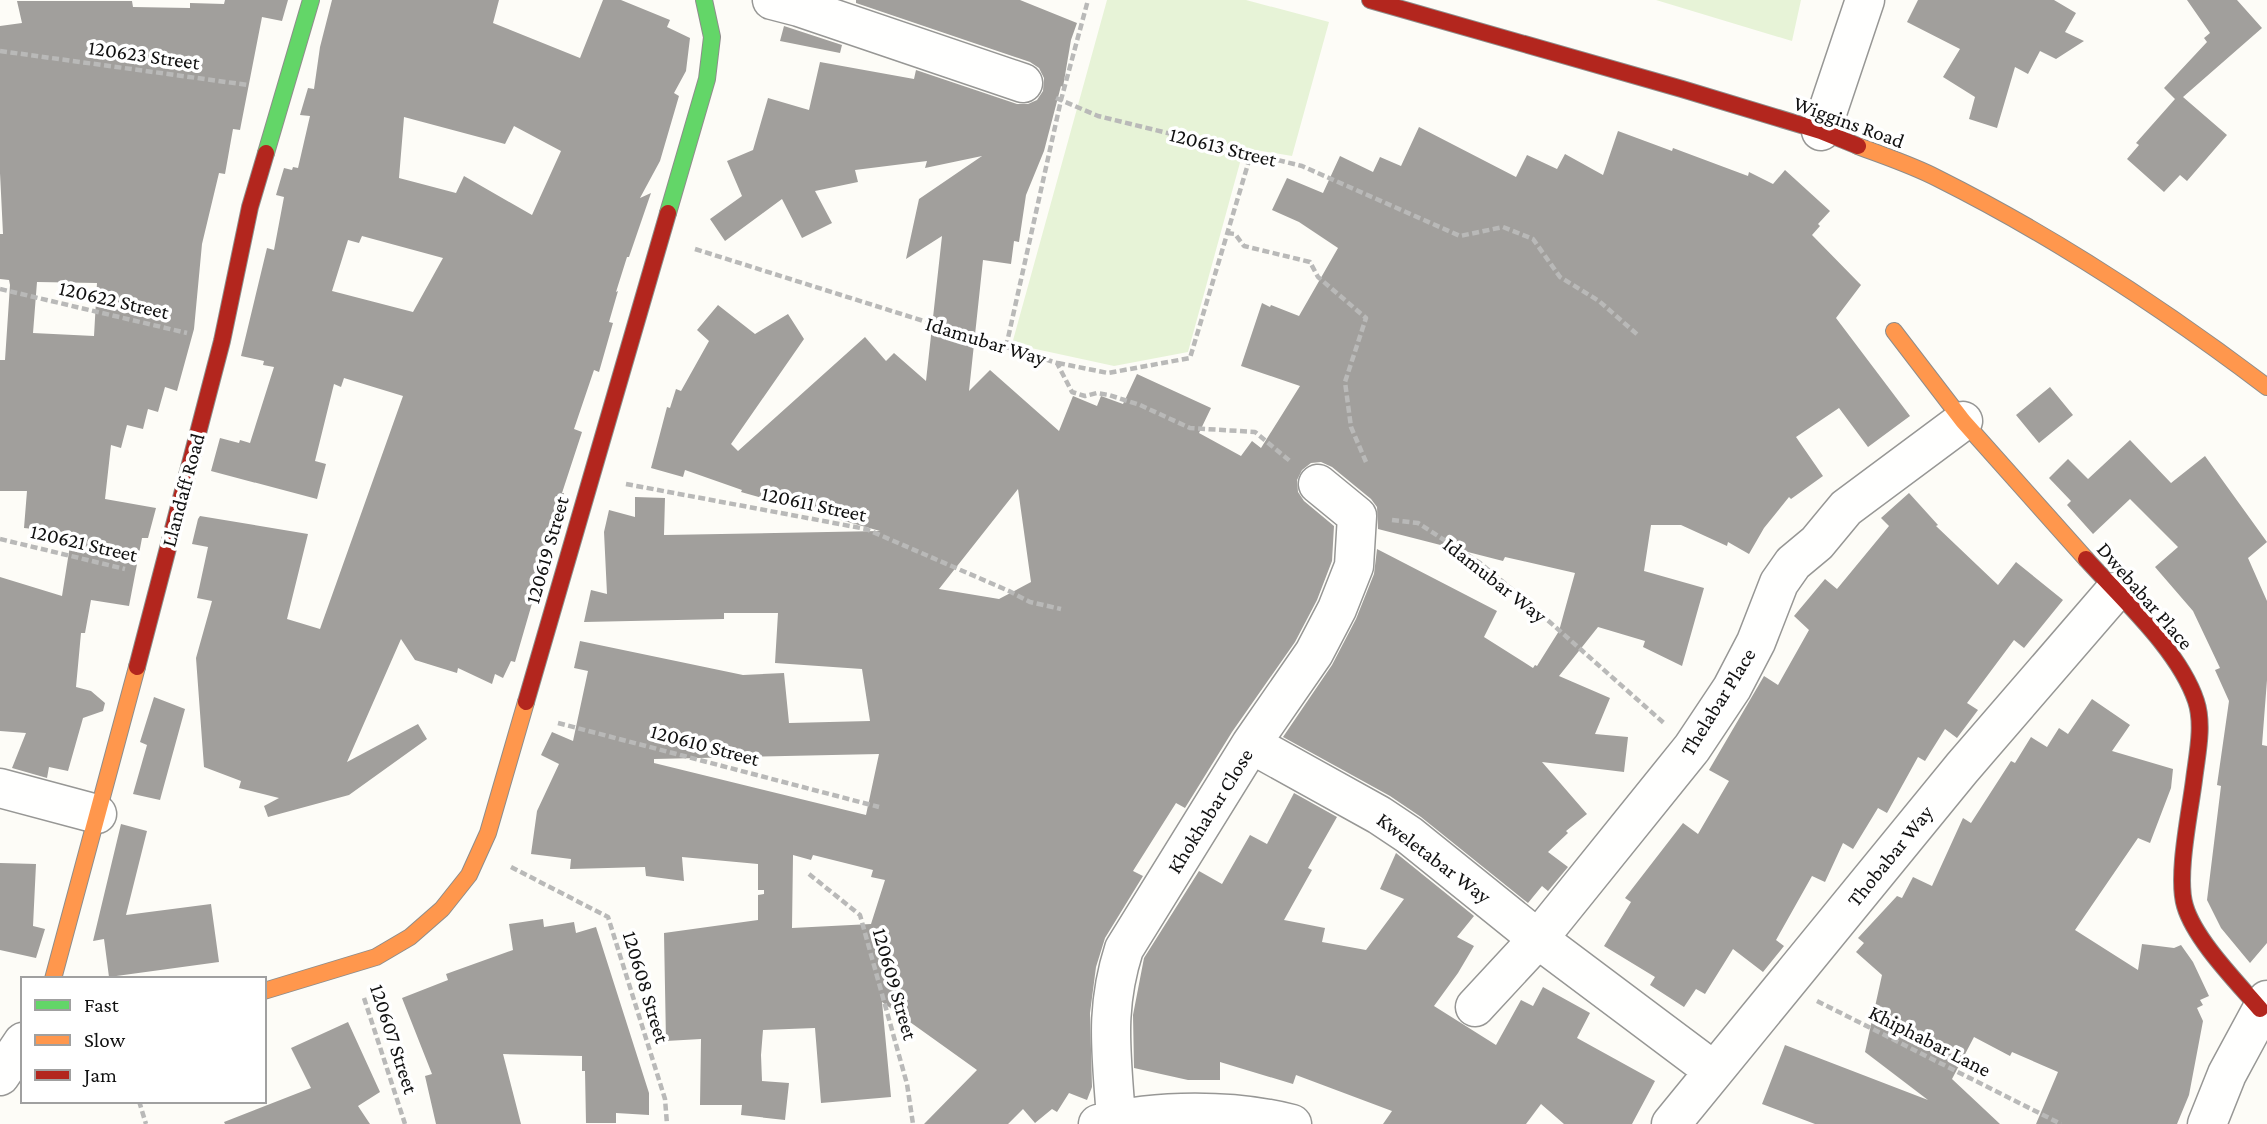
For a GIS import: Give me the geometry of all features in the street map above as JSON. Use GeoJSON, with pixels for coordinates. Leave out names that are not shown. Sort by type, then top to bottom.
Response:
{"type":"FeatureCollection","features":[{"type":"Feature","properties":{"kind":"street","name":"Llandaff Road"},"geometry":{"type":"LineString","coordinates":[[54,977],[222,341],[250,207],[311,0]]}},
{"type":"Feature","properties":{"kind":"street","name":"120619 Street"},"geometry":{"type":"LineString","coordinates":[[266,990],[376,957],[410,937],[442,909],[468,875],[488,833],[707,79],[712,37],[704,0]]}},
{"type":"Feature","properties":{"kind":"street"},"geometry":{"type":"LineString","coordinates":[[772,0],[1023,83]]}},
{"type":"Feature","properties":{"kind":"street","name":"Wiggins Road"},"geometry":{"type":"LineString","coordinates":[[1370,0],[1821,131],[1935,177],[2036,232],[2202,338],[2267,387]]}},
{"type":"Feature","properties":{"kind":"street"},"geometry":{"type":"LineString","coordinates":[[1821,131],[1865,0]]}},
{"type":"Feature","properties":{"kind":"street","name":"Dwebabar Place"},"geometry":{"type":"LineString","coordinates":[[1894,331],[1963,421],[2159,639],[2186,675],[2197,704],[2199,738],[2183,874],[2185,906],[2203,940],[2264,1005]]}},
{"type":"Feature","properties":{"kind":"street","name":"Thelabar Place"},"geometry":{"type":"LineString","coordinates":[[1475,1007],[1538,939],[1692,748],[1732,688],[1756,642],[1779,583],[1793,563],[1817,543],[1846,508],[1963,421]]}},
{"type":"Feature","properties":{"kind":"street"},"geometry":{"type":"LineString","coordinates":[[1318,484],[1357,516]]}},
{"type":"Feature","properties":{"kind":"street","name":"Khokhabar Close"},"geometry":{"type":"LineString","coordinates":[[1107,1122],[1111,1003],[1115,977],[1124,949],[1251,744],[1314,653],[1337,609],[1354,566],[1357,516]]}},
{"type":"Feature","properties":{"kind":"street","name":"Thobabar Way"},"geometry":{"type":"LineString","coordinates":[[1671,1124],[1962,768],[2114,592]]}},
{"type":"Feature","properties":{"kind":"street","name":"Kweletabar Way"},"geometry":{"type":"LineString","coordinates":[[1251,744],[1379,815],[1409,835],[1538,939]]}},
{"type":"Feature","properties":{"kind":"street"},"geometry":{"type":"LineString","coordinates":[[0,788],[97,814]]}},
{"type":"Feature","properties":{"kind":"street"},"geometry":{"type":"LineString","coordinates":[[1538,939],[1714,1071]]}},
{"type":"Feature","properties":{"kind":"street"},"geometry":{"type":"LineString","coordinates":[[2207,1124],[2227,1074],[2264,1005]]}},
{"type":"Feature","properties":{"kind":"street"},"geometry":{"type":"LineString","coordinates":[[0,1076],[21,1045]]}},
{"type":"Feature","properties":{"kind":"street"},"geometry":{"type":"LineString","coordinates":[[1107,1122],[1195,1112],[1292,1124]]}},
{"type":"Feature","properties":{"kind":"path"},"geometry":{"type":"LineString","coordinates":[[1006,347],[1061,100],[1088,0]]}},
{"type":"Feature","properties":{"kind":"path","name":"120623 Street"},"geometry":{"type":"LineString","coordinates":[[0,51],[284,90]]}},
{"type":"Feature","properties":{"kind":"path","name":"120613 Street"},"geometry":{"type":"LineString","coordinates":[[1023,83],[1098,116],[1302,166],[1460,236],[1503,227],[1533,239],[1560,277],[1599,301],[1639,336]]}},
{"type":"Feature","properties":{"kind":"path"},"geometry":{"type":"LineString","coordinates":[[1057,363],[1108,373],[1190,358],[1251,153]]}},
{"type":"Feature","properties":{"kind":"path"},"geometry":{"type":"LineString","coordinates":[[1227,233],[1234,234],[1244,246],[1310,262],[1318,277],[1366,318],[1345,382],[1351,427],[1366,462]]}},
{"type":"Feature","properties":{"kind":"path","name":"Idamubar Way"},"geometry":{"type":"LineString","coordinates":[[660,238],[1057,363],[1072,392],[1085,396],[1097,393],[1109,395],[1140,405],[1190,428],[1255,432],[1318,484]]}},
{"type":"Feature","properties":{"kind":"path","name":"120622 Street"},"geometry":{"type":"LineString","coordinates":[[0,289],[222,341]]}},
{"type":"Feature","properties":{"kind":"path","name":"120611 Street"},"geometry":{"type":"LineString","coordinates":[[590,477],[866,529],[1030,602],[1061,609]]}},
{"type":"Feature","properties":{"kind":"path","name":"Idamubar Way"},"geometry":{"type":"LineString","coordinates":[[1357,516],[1418,523],[1480,563],[1527,601],[1692,748]]}},
{"type":"Feature","properties":{"kind":"path","name":"120621 Street"},"geometry":{"type":"LineString","coordinates":[[0,540],[160,578]]}},
{"type":"Feature","properties":{"kind":"path","name":"120610 Street"},"geometry":{"type":"LineString","coordinates":[[523,715],[879,807]]}},
{"type":"Feature","properties":{"kind":"path","name":"120608 Street"},"geometry":{"type":"LineString","coordinates":[[480,851],[608,917],[665,1099],[667,1124]]}},
{"type":"Feature","properties":{"kind":"path","name":"120609 Street"},"geometry":{"type":"LineString","coordinates":[[809,874],[860,915],[907,1084],[913,1124]]}},
{"type":"Feature","properties":{"kind":"path","name":"120607 Street"},"geometry":{"type":"LineString","coordinates":[[353,964],[405,1124]]}},
{"type":"Feature","properties":{"kind":"path","name":"Khiphabar Lane"},"geometry":{"type":"LineString","coordinates":[[1784,985],[2061,1124]]}},
{"type":"Feature","properties":{"kind":"path"},"geometry":{"type":"LineString","coordinates":[[140,1103],[146,1124]]}},
{"type":"Feature","properties":{"kind":"green space"},"geometry":{"type":"Polygon","coordinates":[[[1107,0],[1246,0],[1329,22],[1292,156],[1244,148],[1188,352],[1114,366],[1012,344],[1107,0]]]}},
{"type":"Feature","properties":{"kind":"green space"},"geometry":{"type":"Polygon","coordinates":[[[1656,0],[1801,0],[1792,41],[1656,0]]]}},
{"type":"Feature","properties":{"kind":"building"},"geometry":{"type":"Polygon","coordinates":[[[225,0],[288,0],[282,21],[262,17],[240,130],[233,129],[225,174],[219,173],[202,244],[194,329],[177,391],[165,387],[158,412],[148,409],[143,429],[127,425],[121,448],[111,445],[105,499],[156,508],[148,538],[142,538],[129,606],[91,600],[85,633],[81,633],[76,687],[91,691],[105,703],[103,711],[83,718],[68,771],[49,767],[47,778],[12,768],[26,733],[0,731],[0,577],[62,596],[72,533],[24,528],[27,491],[0,491],[0,360],[5,360],[10,285],[9,280],[0,279],[0,234],[3,234],[0,173],[0,26],[22,23],[17,1],[132,1],[133,7],[190,8],[190,3],[224,4],[225,0]],[[37,282],[33,333],[94,336],[97,283],[37,282]]]}},
{"type":"Feature","properties":{"kind":"building"},"geometry":{"type":"Polygon","coordinates":[[[332,0],[499,0],[493,23],[580,58],[603,0],[621,0],[670,20],[667,27],[690,38],[686,71],[674,93],[679,96],[660,161],[640,198],[651,193],[616,292],[618,291],[609,322],[613,323],[599,372],[594,370],[574,429],[582,432],[562,493],[515,662],[511,661],[503,678],[495,674],[492,684],[458,668],[457,673],[415,660],[401,639],[347,762],[418,724],[427,739],[349,795],[268,817],[264,806],[279,798],[239,788],[241,781],[204,767],[196,658],[212,601],[197,598],[208,547],[192,544],[198,519],[200,516],[308,534],[287,619],[320,629],[403,396],[344,378],[341,387],[334,384],[315,461],[326,464],[317,499],[211,471],[220,438],[250,443],[274,367],[263,365],[264,361],[241,356],[267,248],[274,250],[284,197],[276,195],[284,168],[298,168],[310,116],[300,115],[308,88],[314,89],[320,47],[332,0]],[[404,117],[399,178],[456,193],[464,176],[532,215],[561,151],[514,126],[505,144],[404,117]],[[362,236],[359,243],[348,240],[332,291],[413,312],[443,258],[362,236]]]}},
{"type":"Feature","properties":{"kind":"building"},"geometry":{"type":"Polygon","coordinates":[[[856,0],[1020,0],[1077,23],[1071,40],[1063,87],[1061,86],[1044,151],[1026,195],[1019,242],[1014,241],[1011,264],[983,260],[969,391],[990,370],[1059,431],[1073,396],[1097,406],[1101,396],[1123,404],[1137,374],[1211,408],[1199,433],[1241,456],[1252,441],[1261,448],[1300,386],[1241,366],[1262,303],[1299,316],[1338,248],[1299,222],[1272,210],[1287,178],[1323,193],[1340,156],[1373,172],[1380,157],[1401,166],[1419,127],[1516,177],[1527,155],[1557,169],[1565,154],[1603,175],[1618,131],[1748,176],[1749,172],[1773,184],[1785,170],[1830,211],[1812,235],[1861,285],[1836,318],[1910,416],[1868,447],[1839,408],[1796,437],[1823,476],[1791,499],[1789,497],[1764,528],[1749,554],[1728,542],[1727,546],[1681,525],[1651,525],[1644,571],[1704,588],[1682,666],[1643,647],[1645,641],[1598,627],[1559,676],[1610,698],[1595,734],[1628,737],[1624,772],[1542,762],[1587,814],[1566,831],[1568,833],[1548,852],[1568,867],[1548,891],[1542,886],[1528,903],[1421,817],[1390,796],[1283,737],[1332,665],[1356,619],[1374,574],[1377,549],[1497,611],[1484,637],[1533,668],[1537,666],[1559,631],[1575,573],[1505,557],[1503,561],[1378,529],[1377,507],[1332,467],[1321,462],[1311,463],[1302,470],[1297,480],[1298,492],[1304,501],[1334,526],[1332,561],[1317,600],[1295,642],[1232,732],[1185,808],[1176,803],[1133,871],[1143,876],[1105,938],[1096,967],[1090,1013],[1092,1087],[1087,1100],[1069,1093],[1057,1112],[1052,1109],[1035,1123],[1023,1109],[1008,1124],[924,1124],[977,1070],[882,1002],[891,1097],[821,1103],[815,1028],[763,1030],[762,1081],[789,1083],[785,1120],[741,1115],[742,1105],[700,1105],[701,1039],[666,1041],[664,933],[758,920],[758,895],[764,894],[764,890],[758,890],[758,864],[682,857],[684,881],[646,876],[645,867],[570,869],[571,859],[531,854],[537,811],[559,764],[541,755],[552,732],[573,741],[588,671],[574,668],[580,641],[743,675],[784,673],[789,723],[870,721],[862,669],[775,663],[778,613],[724,613],[724,619],[584,622],[591,590],[607,594],[604,532],[609,510],[635,517],[635,497],[665,498],[664,535],[880,531],[741,492],[742,490],[685,470],[683,477],[651,468],[667,407],[670,408],[676,389],[681,391],[709,341],[697,330],[718,305],[755,334],[788,314],[804,339],[731,444],[738,451],[865,337],[886,361],[894,353],[926,381],[942,236],[906,259],[919,199],[982,156],[925,168],[927,161],[855,170],[858,182],[815,191],[832,223],[802,238],[782,199],[725,241],[710,219],[742,196],[727,161],[753,150],[768,98],[809,110],[820,62],[914,79],[916,70],[1017,104],[1028,104],[1037,100],[1043,91],[1044,78],[1039,68],[1030,62],[856,3],[856,0]],[[1018,489],[939,589],[999,599],[1031,582],[1018,489]],[[879,754],[654,759],[654,763],[866,815],[879,754]],[[793,855],[792,928],[871,924],[885,880],[871,877],[873,870],[813,855],[811,860],[793,855]]]}},
{"type":"Feature","properties":{"kind":"building"},"geometry":{"type":"Polygon","coordinates":[[[1918,0],[2054,0],[2076,13],[2065,32],[2084,41],[2056,59],[2040,51],[2028,74],[2015,67],[1997,128],[1969,119],[1975,97],[1943,77],[1960,49],[1907,22],[1918,0]]]}},
{"type":"Feature","properties":{"kind":"building"},"geometry":{"type":"Polygon","coordinates":[[[2187,0],[2237,0],[2262,28],[2183,97],[2227,135],[2187,181],[2180,175],[2164,192],[2127,159],[2139,145],[2136,143],[2175,99],[2164,88],[2207,42],[2204,38],[2210,33],[2187,0]]]}},
{"type":"Feature","properties":{"kind":"building"},"geometry":{"type":"Polygon","coordinates":[[[784,26],[842,45],[840,53],[780,41],[784,26]]]}},
{"type":"Feature","properties":{"kind":"building"},"geometry":{"type":"Polygon","coordinates":[[[2050,387],[2073,415],[2039,443],[2016,415],[2050,387]]]}},
{"type":"Feature","properties":{"kind":"building"},"geometry":{"type":"Polygon","coordinates":[[[2130,440],[2171,483],[2205,456],[2267,542],[2248,558],[2267,601],[2267,680],[2262,745],[2267,746],[2267,943],[2250,963],[2221,928],[2207,900],[2221,786],[2217,785],[2229,701],[2215,670],[2220,668],[2193,611],[2155,567],[2178,547],[2130,499],[2093,534],[2067,505],[2071,501],[2049,478],[2068,459],[2088,479],[2130,440]]]}},
{"type":"Feature","properties":{"kind":"building"},"geometry":{"type":"Polygon","coordinates":[[[1909,493],[1938,525],[1936,526],[1998,585],[2016,562],[2063,600],[2024,648],[2014,640],[1967,703],[1978,710],[1957,738],[1945,729],[1925,761],[1918,757],[1887,813],[1878,808],[1853,849],[1843,843],[1825,882],[1812,876],[1776,940],[1784,946],[1763,972],[1733,949],[1705,994],[1696,989],[1684,1007],[1650,985],[1655,977],[1604,946],[1631,902],[1625,898],[1683,823],[1698,834],[1729,781],[1709,770],[1764,676],[1778,685],[1809,630],[1794,616],[1825,579],[1837,589],[1889,526],[1881,518],[1909,493]]]}},
{"type":"Feature","properties":{"kind":"building"},"geometry":{"type":"Polygon","coordinates":[[[154,697],[185,709],[160,800],[133,794],[147,745],[140,742],[154,697]]]}},
{"type":"Feature","properties":{"kind":"building"},"geometry":{"type":"Polygon","coordinates":[[[2092,699],[2130,725],[2112,751],[2173,769],[2171,788],[2150,843],[2138,838],[2075,930],[2138,970],[2142,944],[2174,948],[2181,945],[2193,962],[2209,996],[2200,1000],[2203,1005],[2197,1008],[2203,1021],[2189,1095],[2177,1124],[2036,1124],[2058,1072],[2012,1052],[2010,1056],[1974,1037],[1952,1079],[2000,1124],[1815,1124],[1762,1104],[1785,1045],[1928,1100],[1865,1052],[1882,975],[1856,952],[1864,943],[1858,938],[1897,896],[1902,898],[1913,877],[1932,886],[1963,818],[1971,823],[2011,761],[2015,763],[2031,737],[2047,747],[2059,728],[2068,734],[2092,699]]]}},
{"type":"Feature","properties":{"kind":"building"},"geometry":{"type":"Polygon","coordinates":[[[1294,793],[1337,817],[1308,868],[1312,870],[1284,920],[1325,928],[1322,942],[1366,950],[1404,899],[1380,889],[1396,853],[1474,916],[1457,937],[1474,946],[1434,1006],[1496,1045],[1521,1000],[1533,1006],[1543,987],[1590,1013],[1577,1038],[1655,1081],[1632,1124],[1564,1124],[1541,1104],[1526,1124],[1383,1124],[1392,1111],[1296,1075],[1293,1084],[1220,1062],[1220,1080],[1188,1080],[1134,1068],[1133,1015],[1144,958],[1199,871],[1222,884],[1250,835],[1267,844],[1294,793]]]}},
{"type":"Feature","properties":{"kind":"building"},"geometry":{"type":"Polygon","coordinates":[[[121,824],[147,831],[126,915],[211,904],[219,962],[109,977],[104,939],[93,941],[121,824]]]}},
{"type":"Feature","properties":{"kind":"building"},"geometry":{"type":"Polygon","coordinates":[[[0,863],[36,864],[33,926],[45,929],[36,958],[0,950],[0,863]]]}},
{"type":"Feature","properties":{"kind":"building"},"geometry":{"type":"Polygon","coordinates":[[[543,919],[544,927],[574,922],[576,933],[596,927],[649,1093],[649,1115],[616,1113],[616,1123],[586,1123],[585,1071],[582,1071],[582,1056],[503,1054],[521,1124],[436,1124],[425,1076],[432,1074],[402,998],[448,980],[446,974],[513,950],[509,924],[543,919]]]}},
{"type":"Feature","properties":{"kind":"building"},"geometry":{"type":"Polygon","coordinates":[[[348,1022],[380,1092],[358,1106],[370,1124],[225,1124],[224,1122],[311,1088],[291,1048],[348,1022]]]}},
{"type":"Feature","properties":{"kind":"traffic: fast"},"geometry":{"type":"LineString","coordinates":[[266,153],[311,0]]}},
{"type":"Feature","properties":{"kind":"traffic: fast"},"geometry":{"type":"LineString","coordinates":[[668,213],[707,79],[712,37],[704,0]]}},
{"type":"Feature","properties":{"kind":"traffic: slow"},"geometry":{"type":"LineString","coordinates":[[1858,146],[1927,173],[2023,224],[2148,302],[2267,387]]}},
{"type":"Feature","properties":{"kind":"traffic: slow"},"geometry":{"type":"LineString","coordinates":[[1894,331],[1963,421],[2086,559]]}},
{"type":"Feature","properties":{"kind":"traffic: slow"},"geometry":{"type":"LineString","coordinates":[[54,977],[137,667]]}},
{"type":"Feature","properties":{"kind":"traffic: slow"},"geometry":{"type":"LineString","coordinates":[[266,990],[376,957],[410,937],[442,909],[469,875],[488,833],[526,702]]}},
{"type":"Feature","properties":{"kind":"traffic: jam"},"geometry":{"type":"LineString","coordinates":[[1370,0],[1682,89],[1821,131],[1858,146]]}},
{"type":"Feature","properties":{"kind":"traffic: jam"},"geometry":{"type":"LineString","coordinates":[[137,667],[222,341],[250,207],[266,153]]}},
{"type":"Feature","properties":{"kind":"traffic: jam"},"geometry":{"type":"LineString","coordinates":[[526,702],[668,213]]}},
{"type":"Feature","properties":{"kind":"traffic: jam"},"geometry":{"type":"LineString","coordinates":[[2086,559],[2163,644],[2177,663],[2196,701],[2200,730],[2183,862],[2185,906],[2207,946],[2260,1009]]}}]}
